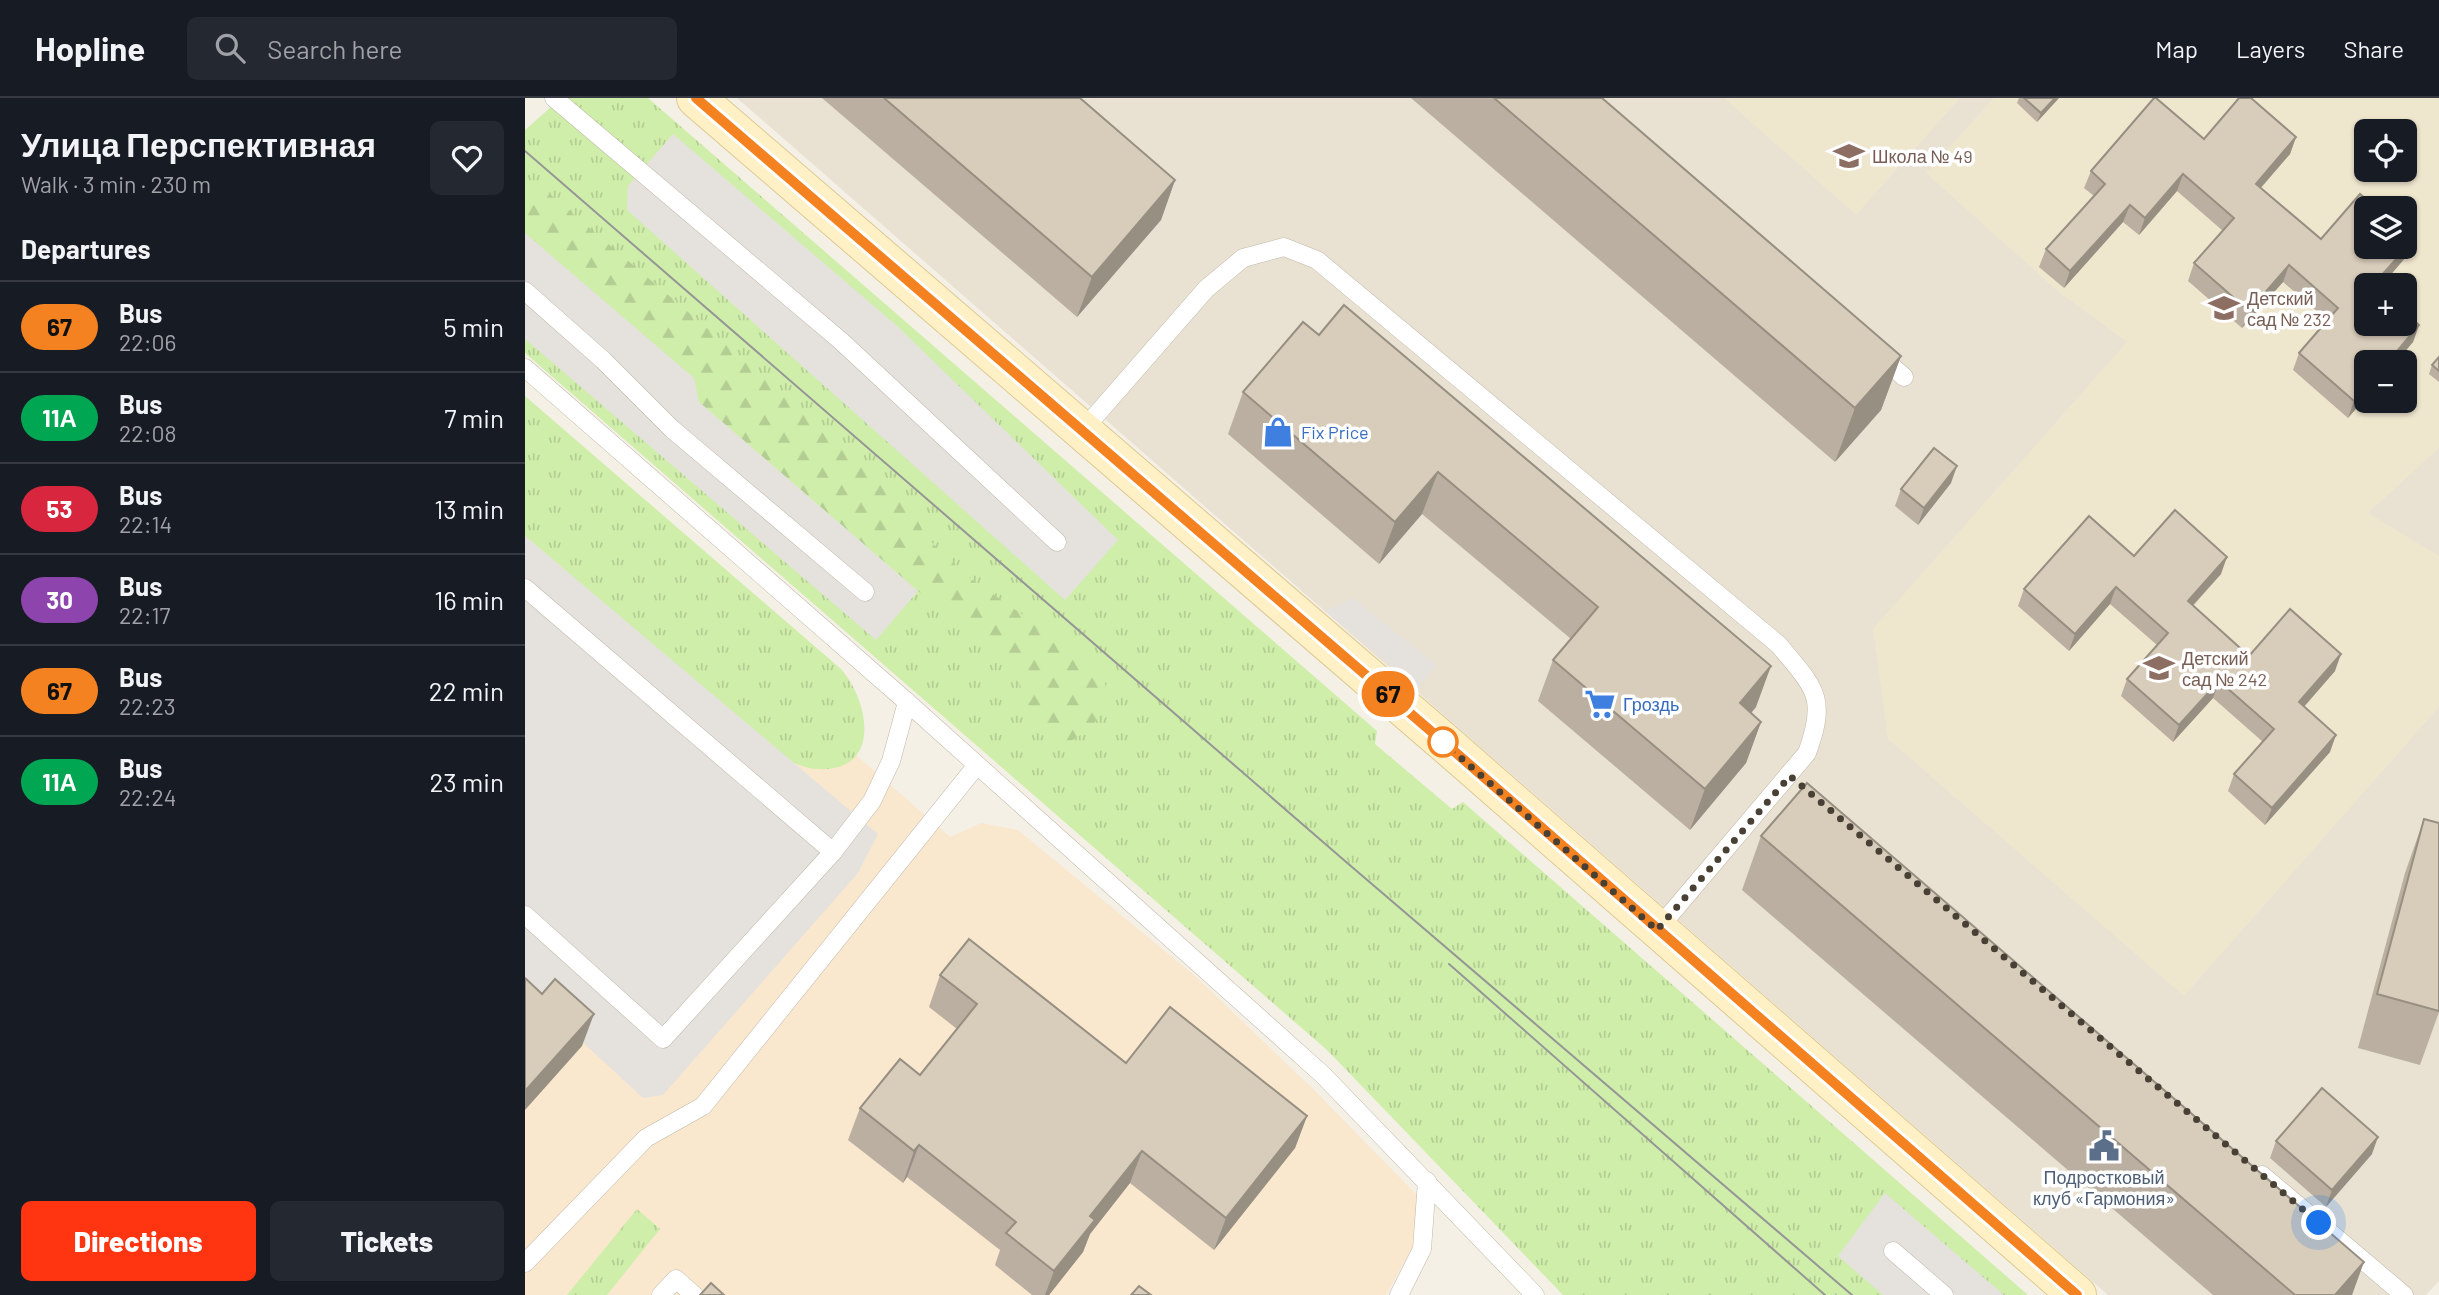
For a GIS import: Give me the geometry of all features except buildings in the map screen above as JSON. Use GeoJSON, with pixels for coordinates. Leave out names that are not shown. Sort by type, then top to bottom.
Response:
{"type":"FeatureCollection","features":[{"type":"Feature","properties":{"kind":"main road"},"geometry":{"type":"LineString","coordinates":[[696,98],[1083,430],[2077,1295]]}},
{"type":"Feature","properties":{"kind":"lane"},"geometry":{"type":"LineString","coordinates":[[554,98],[841,341],[1057,542]]}},
{"type":"Feature","properties":{"kind":"lane"},"geometry":{"type":"LineString","coordinates":[[1083,430],[1206,289],[1243,258],[1284,247],[1317,260],[1779,645],[1815,689],[1818,723],[1807,753],[1795,780],[1657,930]]}},
{"type":"Feature","properties":{"kind":"lane"},"geometry":{"type":"LineString","coordinates":[[525,291],[603,360],[672,429],[865,592]]}},
{"type":"Feature","properties":{"kind":"lane"},"geometry":{"type":"LineString","coordinates":[[1862,341],[1904,377]]}},
{"type":"Feature","properties":{"kind":"lane"},"geometry":{"type":"LineString","coordinates":[[525,368],[907,702],[1324,1075],[1535,1295]]}},
{"type":"Feature","properties":{"kind":"lane"},"geometry":{"type":"LineString","coordinates":[[525,588],[833,852]]}},
{"type":"Feature","properties":{"kind":"lane"},"geometry":{"type":"LineString","coordinates":[[525,915],[663,1039],[833,852],[872,801],[891,761],[907,702]]}},
{"type":"Feature","properties":{"kind":"lane"},"geometry":{"type":"LineString","coordinates":[[525,1263],[646,1139],[703,1106],[977,765]]}},
{"type":"Feature","properties":{"kind":"lane"},"geometry":{"type":"LineString","coordinates":[[2245,1161],[2404,1295]]}},
{"type":"Feature","properties":{"kind":"lane"},"geometry":{"type":"LineString","coordinates":[[1399,1295],[1422,1249],[1427,1181]]}},
{"type":"Feature","properties":{"kind":"lane"},"geometry":{"type":"LineString","coordinates":[[1893,1251],[1944,1295]]}},
{"type":"Feature","properties":{"kind":"lane"},"geometry":{"type":"LineString","coordinates":[[661,1295],[676,1279],[694,1295]]}},
{"type":"Feature","properties":{"kind":"shaded area"},"geometry":{"type":"Polygon","coordinates":[[[737,98],[2439,98],[2439,1281],[2426,1295],[2108,1295],[737,98]]]}},
{"type":"Feature","properties":{"kind":"shaded area","name":"Школа № 49"},"geometry":{"type":"Polygon","coordinates":[[[1724,98],[1960,98],[1856,215],[1724,98]]]}},
{"type":"Feature","properties":{"kind":"shaded area","name":"Детский сад № 242"},"geometry":{"type":"Polygon","coordinates":[[[1994,98],[2439,98],[2439,448],[2368,513],[2439,556],[2439,707],[2184,996],[1888,739],[1873,629],[2127,342],[2060,293],[1926,173],[1994,98]]]}},
{"type":"Feature","properties":{"kind":"shaded area"},"geometry":{"type":"Polygon","coordinates":[[[673,134],[896,325],[1118,540],[1065,600],[627,210],[628,186],[673,134]]]}},
{"type":"Feature","properties":{"kind":"shaded area"},"geometry":{"type":"Polygon","coordinates":[[[525,233],[694,378],[699,402],[918,591],[876,640],[525,339],[525,233]]]}},
{"type":"Feature","properties":{"kind":"shaded area"},"geometry":{"type":"Polygon","coordinates":[[[525,466],[950,837],[981,823],[1018,830],[1195,976],[1313,1089],[1419,1197],[1419,1235],[1386,1295],[525,1295],[525,466]]]}},
{"type":"Feature","properties":{"kind":"shaded area"},"geometry":{"type":"Polygon","coordinates":[[[525,536],[878,834],[858,873],[663,1095],[643,1098],[525,989],[525,536]]]}},
{"type":"Feature","properties":{"kind":"shaded area"},"geometry":{"type":"Polygon","coordinates":[[[1353,598],[1436,665],[1418,687],[1325,611],[1353,598]]]}},
{"type":"Feature","properties":{"kind":"shaded area"},"geometry":{"type":"Polygon","coordinates":[[[1885,1193],[2004,1295],[1883,1295],[1838,1256],[1885,1193]]]}},
{"type":"Feature","properties":{"kind":"green space"},"geometry":{"type":"Polygon","coordinates":[[[561,98],[648,98],[1377,731],[1375,744],[1452,809],[1463,802],[2028,1295],[1563,1295],[1327,1050],[525,353],[525,130],[561,98]]]}},
{"type":"Feature","properties":{"kind":"green space"},"geometry":{"type":"Polygon","coordinates":[[[525,182],[552,196],[884,479],[913,512],[926,537],[967,576],[1094,665],[1104,682],[1106,695],[1100,715],[1093,724],[1077,738],[1058,746],[1038,732],[1014,673],[988,643],[918,591],[699,402],[694,378],[525,233],[525,182]]]}},
{"type":"Feature","properties":{"kind":"green space"},"geometry":{"type":"Polygon","coordinates":[[[525,396],[841,669],[859,699],[863,716],[861,748],[852,760],[838,767],[817,769],[790,762],[525,536],[525,396]]]}},
{"type":"Feature","properties":{"kind":"green space"},"geometry":{"type":"Polygon","coordinates":[[[637,1209],[660,1229],[607,1295],[567,1295],[637,1209]]]}},
{"type":"Feature","properties":{"kind":"tram line"},"geometry":{"type":"LineString","coordinates":[[525,151],[1345,861],[1852,1295]]}},
{"type":"Feature","properties":{"kind":"tram line"},"geometry":{"type":"LineString","coordinates":[[1449,964],[1825,1295]]}},
{"type":"Feature","properties":{"kind":"bus line","name":"67"},"geometry":{"type":"LineString","coordinates":[[696,98],[1447,745],[2077,1295]]}},
{"type":"Feature","properties":{"kind":"place","name":"Школа № 49"},"geometry":{"type":"Point","coordinates":[1849,156]}},
{"type":"Feature","properties":{"kind":"place","name":"Детский сад № 232"},"geometry":{"type":"Point","coordinates":[2224,308]}},
{"type":"Feature","properties":{"kind":"place","name":"Fix Price"},"geometry":{"type":"Point","coordinates":[1278,432]}},
{"type":"Feature","properties":{"kind":"place","name":"Детский сад № 242"},"geometry":{"type":"Point","coordinates":[2159,668]}},
{"type":"Feature","properties":{"kind":"place","name":"Гроздь"},"geometry":{"type":"Point","coordinates":[1600,704]}},
{"type":"Feature","properties":{"kind":"place","name":"Подростковый клуб «Гармония»"},"geometry":{"type":"Point","coordinates":[2104,1146]}},
{"type":"Feature","properties":{"kind":"route"},"geometry":{"type":"LineString","coordinates":[[1443,742],[1657,930],[1790,776],[2319,1223]]}}]}
